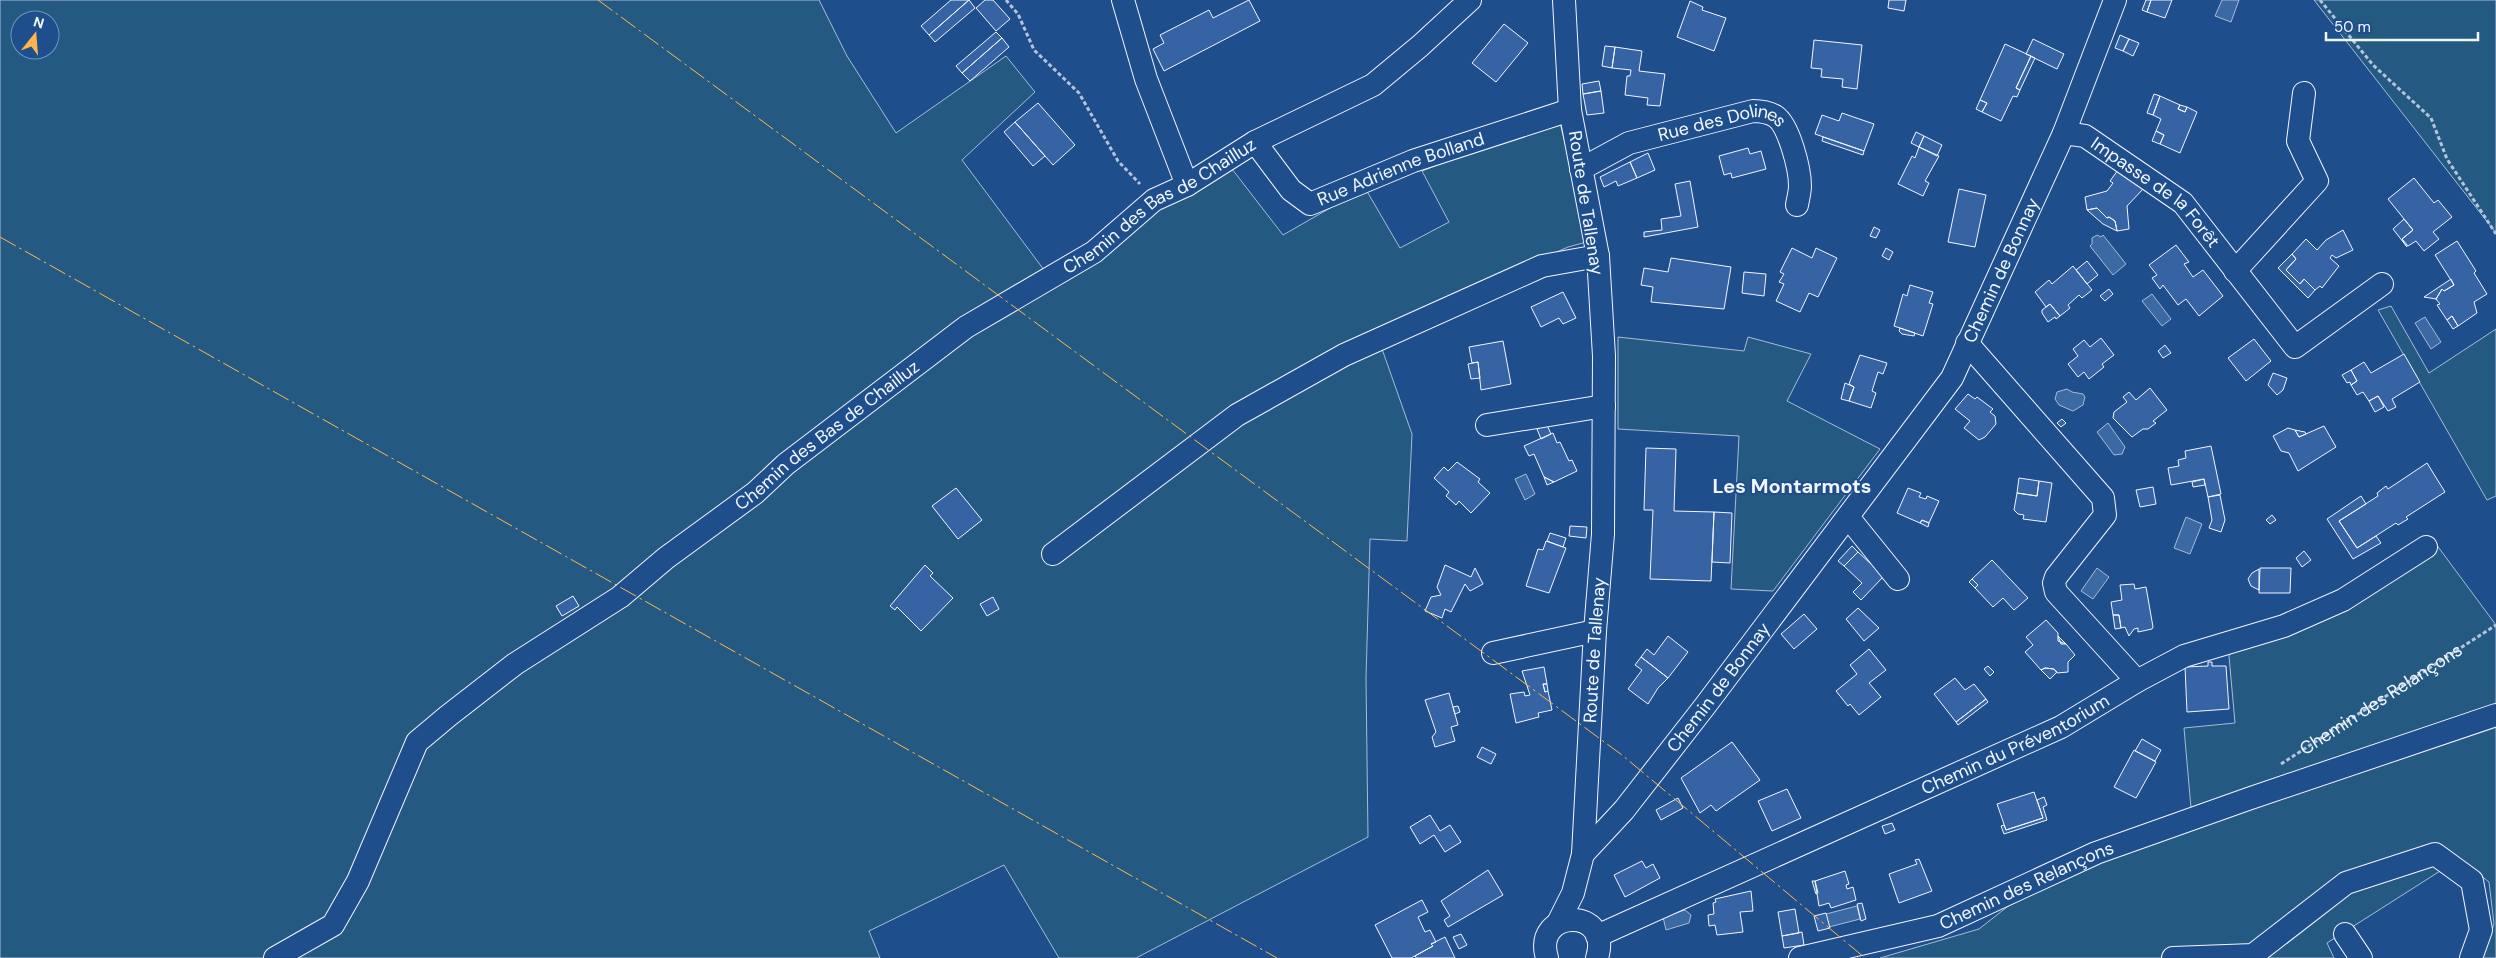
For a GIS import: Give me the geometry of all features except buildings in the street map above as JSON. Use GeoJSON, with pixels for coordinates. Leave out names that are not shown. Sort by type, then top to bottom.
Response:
{"type":"FeatureCollection","features":[{"type":"Feature","properties":{"kind":"street"},"geometry":{"type":"LineString","coordinates":[[1123,0],[1146,79],[1187,184]]}},
{"type":"Feature","properties":{"kind":"street","name":"Chemin des Bas de Chailluz"},"geometry":{"type":"LineString","coordinates":[[275,958],[333,925],[358,881],[417,742],[515,664],[620,597],[666,558],[755,493],[786,464],[966,327],[1094,252],[1154,200],[1187,184],[1255,142],[1373,85],[1420,46],[1470,0]]}},
{"type":"Feature","properties":{"kind":"street","name":"Route de Tallenay"},"geometry":{"type":"LineString","coordinates":[[1564,0],[1570,110],[1598,256],[1604,356],[1603,534],[1595,631],[1583,854],[1573,893],[1569,922]]}},
{"type":"Feature","properties":{"kind":"street","name":"Chemin de Bonnay"},"geometry":{"type":"LineString","coordinates":[[1583,854],[1642,788],[1952,378],[2064,133],[2115,0]]}},
{"type":"Feature","properties":{"kind":"street"},"geometry":{"type":"LineString","coordinates":[[2235,271],[2318,181],[2298,141],[2304,93]]}},
{"type":"Feature","properties":{"kind":"street","name":"Rue Adrienne Bolland"},"geometry":{"type":"LineString","coordinates":[[1255,142],[1290,190],[1310,204],[1412,161],[1570,110]]}},
{"type":"Feature","properties":{"kind":"street","name":"Rue des Dolines"},"geometry":{"type":"LineString","coordinates":[[1581,169],[1629,143],[1752,111],[1766,112],[1777,117],[1786,128],[1799,174],[1800,187],[1797,206]]}},
{"type":"Feature","properties":{"kind":"street","name":"Impasse de la Forêt"},"geometry":{"type":"LineString","coordinates":[[2064,133],[2085,136],[2183,203],[2295,347],[2382,284]]}},
{"type":"Feature","properties":{"kind":"street"},"geometry":{"type":"LineString","coordinates":[[1052,554],[1237,415],[1344,356],[1542,266],[1598,256]]}},
{"type":"Feature","properties":{"kind":"street"},"geometry":{"type":"LineString","coordinates":[[1967,343],[2103,498],[2105,515],[2056,577],[2054,583],[2056,592],[2137,680]]}},
{"type":"Feature","properties":{"kind":"street"},"geometry":{"type":"LineString","coordinates":[[1486,425],[1604,406]]}},
{"type":"Feature","properties":{"kind":"street"},"geometry":{"type":"LineString","coordinates":[[1848,517],[1898,579]]}},
{"type":"Feature","properties":{"kind":"street","name":"Chemin du Préventorium"},"geometry":{"type":"LineString","coordinates":[[1597,936],[2061,727],[2137,680],[2184,656],[2284,626],[2343,600],[2426,546]]}},
{"type":"Feature","properties":{"kind":"street"},"geometry":{"type":"LineString","coordinates":[[1493,653],[1595,631]]}},
{"type":"Feature","properties":{"kind":"street","name":"Chemin des Relançons"},"geometry":{"type":"LineString","coordinates":[[1804,958],[1938,926],[2096,853],[2496,715]]}},
{"type":"Feature","properties":{"kind":"street"},"geometry":{"type":"LineString","coordinates":[[2173,958],[2253,955],[2346,883],[2434,854],[2472,881],[2481,930],[2471,958]]}},
{"type":"Feature","properties":{"kind":"street"},"geometry":{"type":"LineString","coordinates":[[1543,956],[1547,935],[1569,922],[1593,929],[1597,936],[1600,950],[1597,958]]}},
{"type":"Feature","properties":{"kind":"street"},"geometry":{"type":"LineString","coordinates":[[2345,934],[2361,958]]}},
{"type":"Feature","properties":{"kind":"path"},"geometry":{"type":"LineString","coordinates":[[1006,0],[1018,14],[1034,50],[1079,93],[1118,161],[1154,200]]}},
{"type":"Feature","properties":{"kind":"path"},"geometry":{"type":"LineString","coordinates":[[2320,0],[2373,65],[2431,118],[2446,159],[2496,234]]}},
{"type":"Feature","properties":{"kind":"path","name":"Chemin des Relançons"},"geometry":{"type":"LineString","coordinates":[[2274,769],[2496,625]]}},
{"type":"Feature","properties":{"kind":"shaded area"},"geometry":{"type":"Polygon","coordinates":[[[0,0],[819,0],[847,56],[896,133],[1006,56],[1035,92],[962,160],[1050,278],[1150,189],[1232,169],[1283,235],[1365,188],[1400,248],[1449,222],[1422,171],[1500,141],[1560,123],[1590,241],[1568,247],[1376,332],[1412,434],[1407,541],[1370,539],[1366,678],[1368,837],[1136,958],[1059,958],[1004,865],[869,931],[880,958],[0,958],[0,0]]]}},
{"type":"Feature","properties":{"kind":"shaded area"},"geometry":{"type":"Polygon","coordinates":[[[2222,0],[2239,0],[2231,22],[2215,16],[2222,0]]]}},
{"type":"Feature","properties":{"kind":"shaded area"},"geometry":{"type":"Polygon","coordinates":[[[2314,0],[2496,0],[2496,233],[2314,0]]]}},
{"type":"Feature","properties":{"kind":"shaded area"},"geometry":{"type":"Polygon","coordinates":[[[2097,235],[2101,237],[2103,235],[2126,264],[2113,275],[2090,246],[2092,238],[2097,235]]]}},
{"type":"Feature","properties":{"kind":"shaded area"},"geometry":{"type":"Polygon","coordinates":[[[2152,294],[2171,319],[2162,326],[2142,301],[2152,294]]]}},
{"type":"Feature","properties":{"kind":"shaded area"},"geometry":{"type":"Polygon","coordinates":[[[2391,306],[2429,373],[2496,329],[2496,496],[2487,500],[2378,310],[2391,306]]]}},
{"type":"Feature","properties":{"kind":"shaded area"},"geometry":{"type":"Polygon","coordinates":[[[2425,317],[2441,342],[2431,349],[2415,323],[2425,317]]]}},
{"type":"Feature","properties":{"kind":"shaded area"},"geometry":{"type":"Polygon","coordinates":[[[1618,337],[1744,351],[1748,337],[1811,354],[1787,401],[1880,449],[1773,591],[1731,589],[1739,436],[1618,429],[1618,337]]]}},
{"type":"Feature","properties":{"kind":"shaded area"},"geometry":{"type":"Polygon","coordinates":[[[2067,389],[2083,394],[2085,397],[2083,405],[2073,411],[2059,405],[2055,399],[2057,392],[2067,389]]]}},
{"type":"Feature","properties":{"kind":"shaded area"},"geometry":{"type":"Polygon","coordinates":[[[2108,423],[2125,447],[2122,454],[2114,455],[2097,432],[2108,423]]]}},
{"type":"Feature","properties":{"kind":"shaded area"},"geometry":{"type":"Polygon","coordinates":[[[1526,474],[1535,494],[1525,500],[1515,479],[1526,474]]]}},
{"type":"Feature","properties":{"kind":"shaded area"},"geometry":{"type":"Polygon","coordinates":[[[2186,517],[2202,524],[2190,554],[2174,548],[2186,517]]]}},
{"type":"Feature","properties":{"kind":"shaded area"},"geometry":{"type":"Polygon","coordinates":[[[2430,536],[2496,625],[2496,707],[2191,808],[2184,728],[2235,723],[2229,656],[2239,639],[2339,595],[2430,536]]]}},
{"type":"Feature","properties":{"kind":"shaded area"},"geometry":{"type":"Polygon","coordinates":[[[2097,568],[2109,577],[2093,599],[2081,591],[2097,568]]]}},
{"type":"Feature","properties":{"kind":"shaded area"},"geometry":{"type":"Polygon","coordinates":[[[2496,726],[2496,958],[2481,958],[2494,924],[2489,882],[2459,859],[2327,943],[2334,958],[1880,958],[1979,929],[2085,846],[2496,726]]]}},
{"type":"Feature","properties":{"kind":"shaded area"},"geometry":{"type":"Polygon","coordinates":[[[1857,906],[1860,919],[1829,927],[1826,914],[1857,906]]]}},
{"type":"Feature","properties":{"kind":"shaded area"},"geometry":{"type":"Polygon","coordinates":[[[1685,910],[1691,915],[1689,923],[1666,930],[1663,917],[1685,910]]]}},
{"type":"Feature","properties":{"kind":"power"},"geometry":{"type":"LineString","coordinates":[[598,0],[1622,755],[1865,958]]}},
{"type":"Feature","properties":{"kind":"power"},"geometry":{"type":"LineString","coordinates":[[0,237],[1277,958]]}},
{"type":"Feature","properties":{"kind":"district","name":"Les Montarmots"},"geometry":{"type":"Point","coordinates":[1792,486]}}]}
